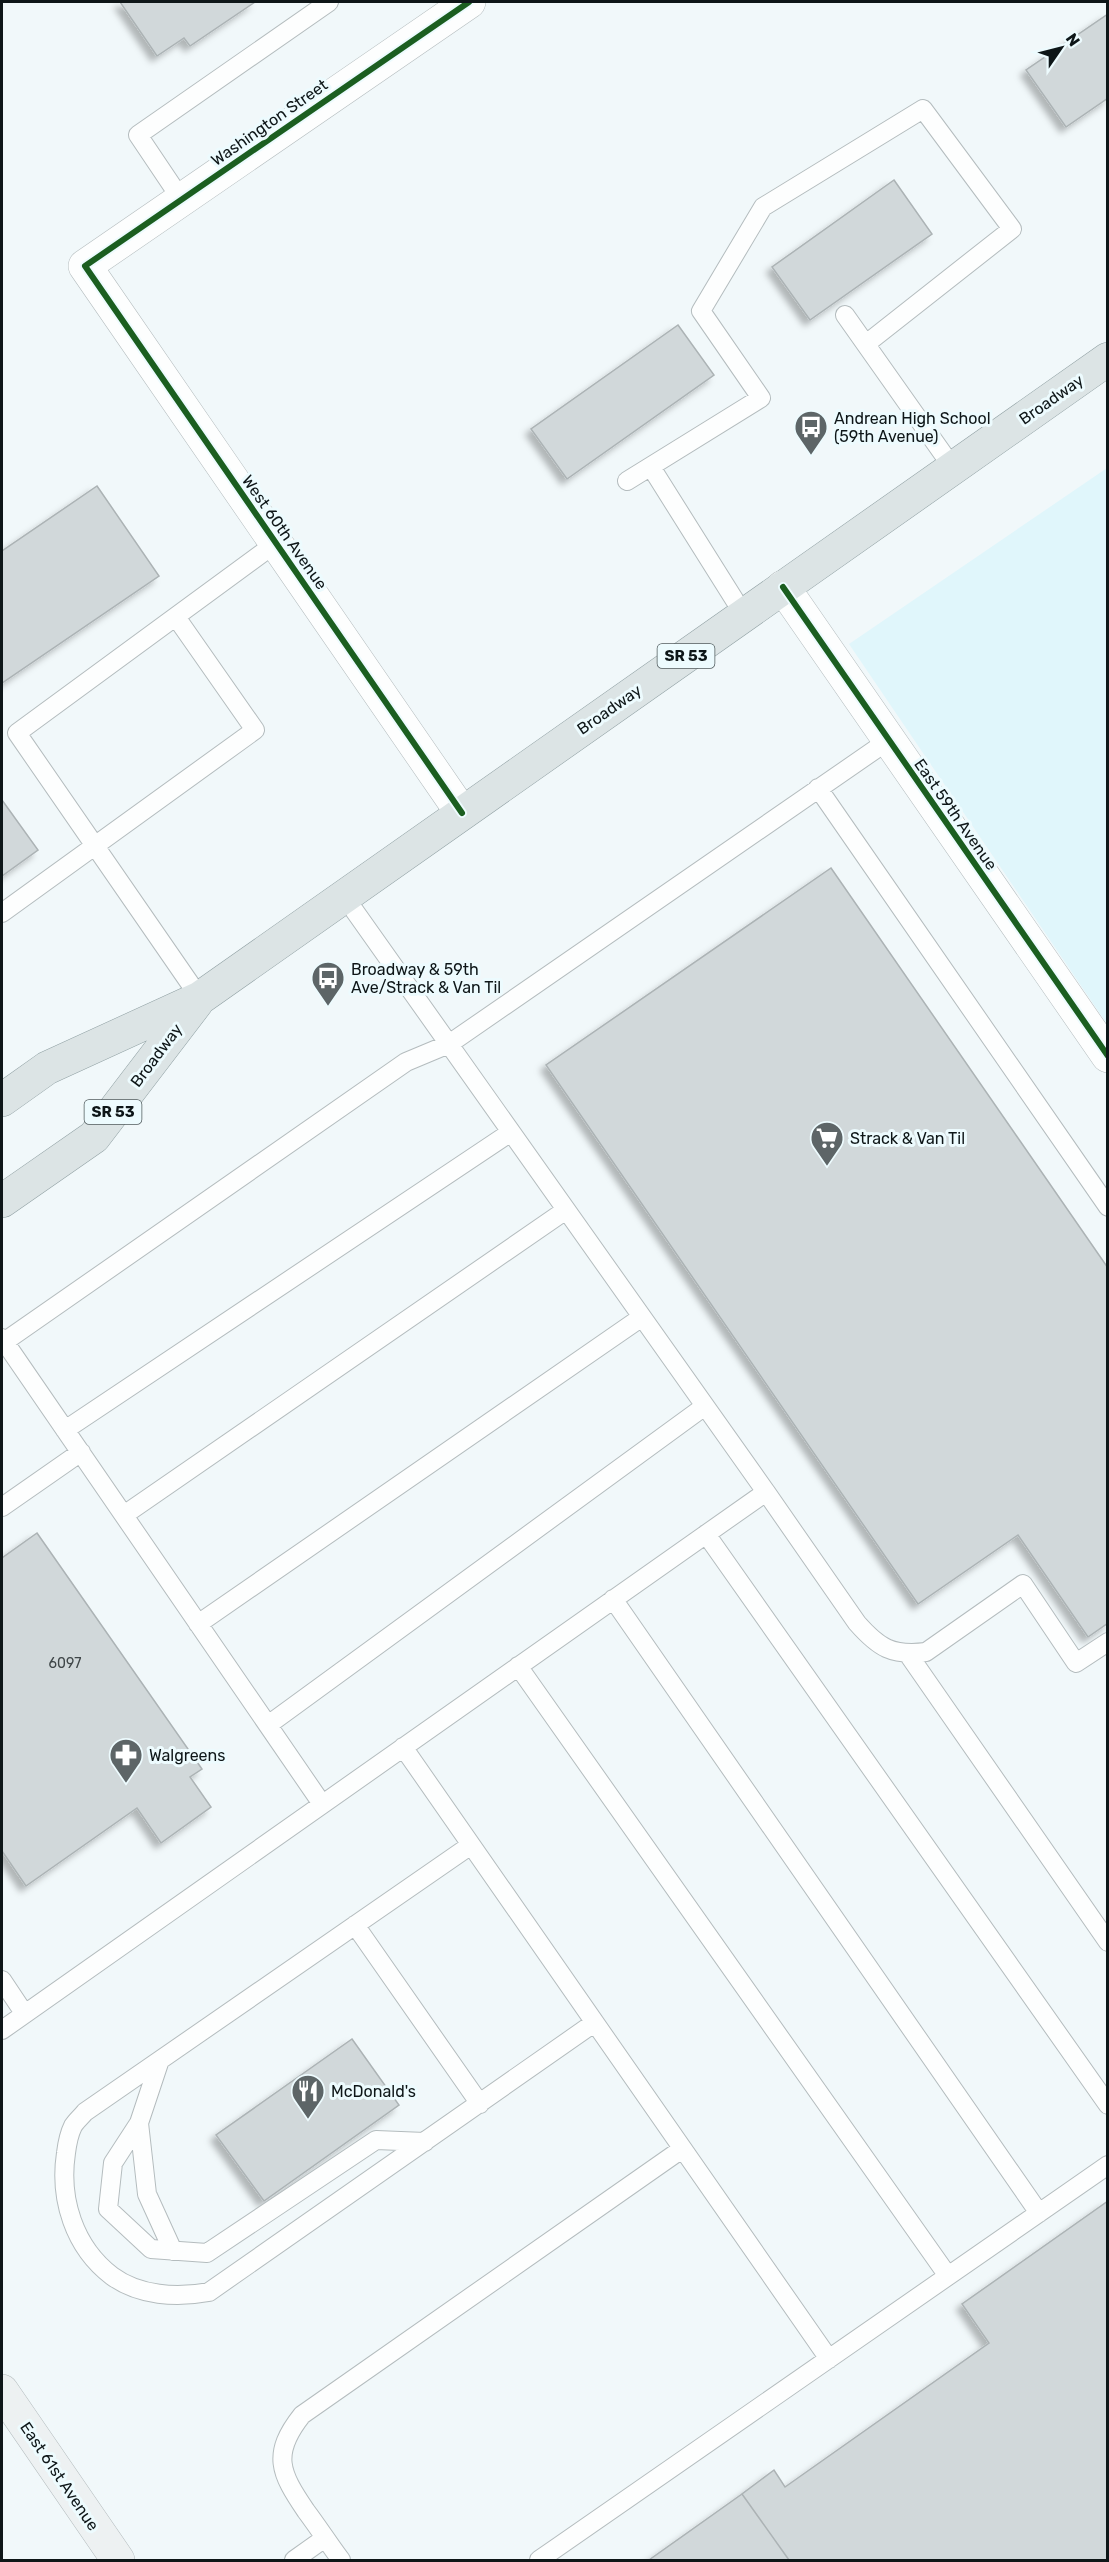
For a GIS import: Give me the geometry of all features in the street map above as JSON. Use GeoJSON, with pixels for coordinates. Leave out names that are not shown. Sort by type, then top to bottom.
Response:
{"type":"FeatureCollection","features":[{"type":"Feature","properties":{"kind":"main road","name":"Broadway"},"geometry":{"type":"LineString","coordinates":[[2,1100],[47,1068],[200,998],[1107,359]]}},
{"type":"Feature","properties":{"kind":"main road","name":"Broadway"},"geometry":{"type":"LineString","coordinates":[[2,1201],[94,1137],[200,998]]}},
{"type":"Feature","properties":{"kind":"main road","name":"East 61st Avenue"},"geometry":{"type":"LineString","coordinates":[[2,2391],[118,2560]]}},
{"type":"Feature","properties":{"kind":"street","name":"Washington Street"},"geometry":{"type":"LineString","coordinates":[[85,266],[469,2]]}},
{"type":"Feature","properties":{"kind":"street","name":"West 60th Avenue"},"geometry":{"type":"LineString","coordinates":[[85,266],[462,813]]}},
{"type":"Feature","properties":{"kind":"street","name":"East 59th Avenue"},"geometry":{"type":"LineString","coordinates":[[783,587],[1107,1056]]}},
{"type":"Feature","properties":{"kind":"lane"},"geometry":{"type":"LineString","coordinates":[[181,199],[138,135],[329,2]]}},
{"type":"Feature","properties":{"kind":"lane"},"geometry":{"type":"LineString","coordinates":[[627,482],[761,398],[701,311],[763,207],[923,109],[1012,229],[866,344]]}},
{"type":"Feature","properties":{"kind":"lane"},"geometry":{"type":"LineString","coordinates":[[845,315],[953,468]]}},
{"type":"Feature","properties":{"kind":"lane"},"geometry":{"type":"LineString","coordinates":[[651,467],[744,615]]}},
{"type":"Feature","properties":{"kind":"lane"},"geometry":{"type":"LineString","coordinates":[[200,998],[17,733],[276,543]]}},
{"type":"Feature","properties":{"kind":"lane"},"geometry":{"type":"LineString","coordinates":[[2,913],[255,730],[176,617]]}},
{"type":"Feature","properties":{"kind":"lane"},"geometry":{"type":"LineString","coordinates":[[322,1804],[81,1452],[5,1351],[406,1062],[449,1044],[889,740]]}},
{"type":"Feature","properties":{"kind":"lane"},"geometry":{"type":"LineString","coordinates":[[818,788],[1107,1207]]}},
{"type":"Feature","properties":{"kind":"lane"},"geometry":{"type":"LineString","coordinates":[[344,896],[857,1623],[872,1641],[890,1651],[908,1654],[926,1652],[1023,1584],[1076,1663],[1107,1642]]}},
{"type":"Feature","properties":{"kind":"lane"},"geometry":{"type":"LineString","coordinates":[[65,1430],[511,1132]]}},
{"type":"Feature","properties":{"kind":"lane"},"geometry":{"type":"LineString","coordinates":[[124,1515],[566,1210]]}},
{"type":"Feature","properties":{"kind":"lane"},"geometry":{"type":"LineString","coordinates":[[198,1624],[642,1317]]}},
{"type":"Feature","properties":{"kind":"lane"},"geometry":{"type":"LineString","coordinates":[[268,1725],[705,1406]]}},
{"type":"Feature","properties":{"kind":"lane"},"geometry":{"type":"LineString","coordinates":[[2,1507],[81,1452]]}},
{"type":"Feature","properties":{"kind":"lane"},"geometry":{"type":"LineString","coordinates":[[2,2030],[766,1492]]}},
{"type":"Feature","properties":{"kind":"lane"},"geometry":{"type":"LineString","coordinates":[[706,1534],[1107,2105]]}},
{"type":"Feature","properties":{"kind":"lane"},"geometry":{"type":"LineString","coordinates":[[613,1599],[1040,2212]]}},
{"type":"Feature","properties":{"kind":"lane"},"geometry":{"type":"LineString","coordinates":[[908,1654],[1107,1942]]}},
{"type":"Feature","properties":{"kind":"lane"},"geometry":{"type":"LineString","coordinates":[[518,1666],[948,2276]]}},
{"type":"Feature","properties":{"kind":"lane"},"geometry":{"type":"LineString","coordinates":[[403,1747],[829,2359]]}},
{"type":"Feature","properties":{"kind":"lane"},"geometry":{"type":"LineString","coordinates":[[471,1845],[85,2112],[73,2127],[64,2163],[66,2203],[71,2221],[81,2240],[95,2260],[112,2276],[131,2286],[170,2296],[209,2292],[594,2024]]}},
{"type":"Feature","properties":{"kind":"lane"},"geometry":{"type":"LineString","coordinates":[[356,1925],[480,2104]]}},
{"type":"Feature","properties":{"kind":"lane"},"geometry":{"type":"LineString","coordinates":[[2,1980],[24,2013]]}},
{"type":"Feature","properties":{"kind":"lane"},"geometry":{"type":"LineString","coordinates":[[160,2060],[139,2123],[113,2163],[108,2209],[151,2249],[207,2253],[376,2140],[425,2142]]}},
{"type":"Feature","properties":{"kind":"lane"},"geometry":{"type":"LineString","coordinates":[[139,2123],[147,2194],[173,2251]]}},
{"type":"Feature","properties":{"kind":"lane"},"geometry":{"type":"LineString","coordinates":[[341,2560],[287,2483],[283,2466],[284,2449],[292,2428],[302,2415],[682,2149]]}},
{"type":"Feature","properties":{"kind":"lane"},"geometry":{"type":"LineString","coordinates":[[539,2560],[1107,2165]]}},
{"type":"Feature","properties":{"kind":"lane"},"geometry":{"type":"LineString","coordinates":[[294,2560],[326,2538]]}},
{"type":"Feature","properties":{"kind":"shaded area"},"geometry":{"type":"Polygon","coordinates":[[[1107,468],[1107,1024],[849,644],[1107,468]]]}},
{"type":"Feature","properties":{"kind":"building"},"geometry":{"type":"Polygon","coordinates":[[[120,2],[255,2],[190,46],[184,38],[157,56],[120,2]]]}},
{"type":"Feature","properties":{"kind":"building"},"geometry":{"type":"Polygon","coordinates":[[[1108,14],[1108,98],[1066,127],[1026,70],[1108,14]]]}},
{"type":"Feature","properties":{"kind":"building"},"geometry":{"type":"Polygon","coordinates":[[[894,180],[932,234],[810,320],[772,267],[894,180]]]}},
{"type":"Feature","properties":{"kind":"building"},"geometry":{"type":"Polygon","coordinates":[[[678,325],[714,375],[567,479],[531,429],[678,325]]]}},
{"type":"Feature","properties":{"kind":"building"},"geometry":{"type":"Polygon","coordinates":[[[97,486],[159,576],[2,683],[2,551],[97,486]]]}},
{"type":"Feature","properties":{"kind":"building"},"geometry":{"type":"Polygon","coordinates":[[[2,800],[38,850],[2,876],[2,800]]]}},
{"type":"Feature","properties":{"kind":"building","name":"Strack & Van Til"},"geometry":{"type":"Polygon","coordinates":[[[831,868],[1108,1268],[1108,1623],[1088,1637],[1018,1535],[918,1604],[546,1065],[831,868]]]}},
{"type":"Feature","properties":{"kind":"building","name":"Walgreens"},"geometry":{"type":"Polygon","coordinates":[[[37,1533],[202,1769],[190,1777],[211,1807],[161,1843],[137,1808],[26,1886],[2,1851],[2,1558],[37,1533]]]}},
{"type":"Feature","properties":{"kind":"building","name":"McDonald's"},"geometry":{"type":"Polygon","coordinates":[[[352,2039],[399,2105],[264,2201],[216,2135],[352,2039]]]}},
{"type":"Feature","properties":{"kind":"building"},"geometry":{"type":"Polygon","coordinates":[[[1108,2201],[1108,2560],[789,2560],[742,2494],[774,2470],[785,2487],[989,2343],[962,2304],[1108,2201]]]}},
{"type":"Feature","properties":{"kind":"building"},"geometry":{"type":"Polygon","coordinates":[[[742,2494],[789,2560],[649,2560],[742,2494]]]}},
{"type":"Feature","properties":{"kind":"cycle path"},"geometry":{"type":"LineString","coordinates":[[462,813],[85,266],[469,2]]}},
{"type":"Feature","properties":{"kind":"cycle path"},"geometry":{"type":"LineString","coordinates":[[783,587],[1108,1056]]}},
{"type":"Feature","properties":{"kind":"place","name":"Andrean High School (59th Avenue)"},"geometry":{"type":"Point","coordinates":[811,456]}},
{"type":"Feature","properties":{"kind":"place","name":"Broadway & 59th Ave/Strack & Van Til"},"geometry":{"type":"Point","coordinates":[328,1007]}},
{"type":"Feature","properties":{"kind":"place","name":"Strack & Van Til"},"geometry":{"type":"Point","coordinates":[827,1167]}},
{"type":"Feature","properties":{"kind":"place","name":"Walgreens"},"geometry":{"type":"Point","coordinates":[126,1784]}},
{"type":"Feature","properties":{"kind":"place","name":"McDonald's"},"geometry":{"type":"Point","coordinates":[308,2120]}}]}
